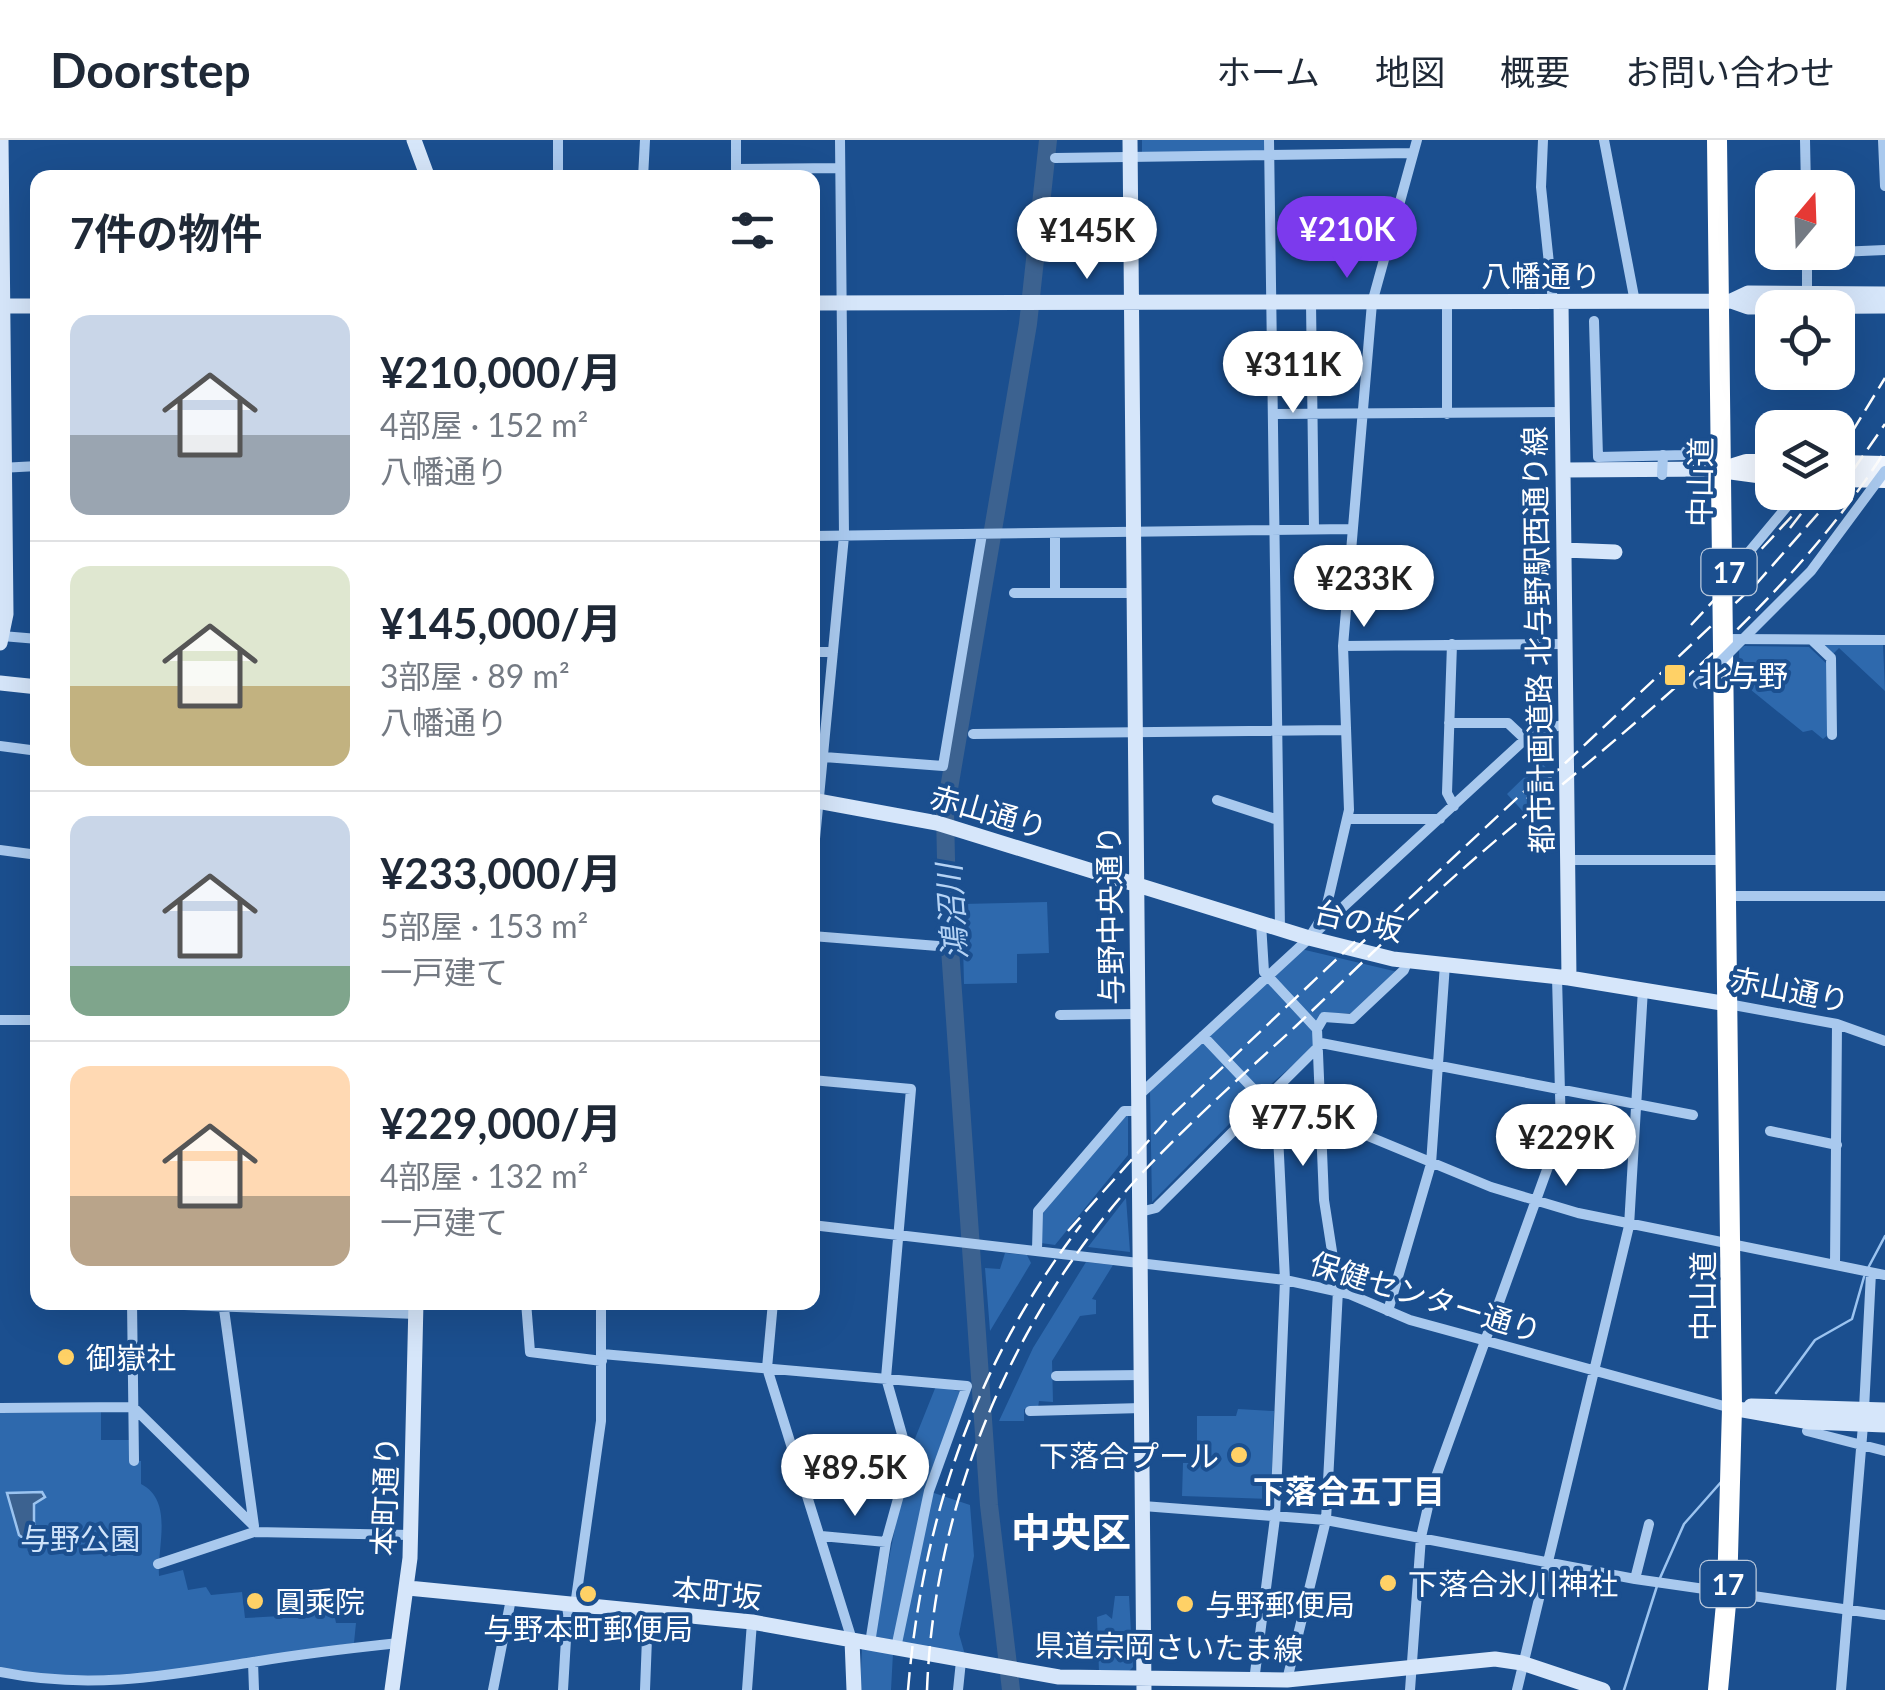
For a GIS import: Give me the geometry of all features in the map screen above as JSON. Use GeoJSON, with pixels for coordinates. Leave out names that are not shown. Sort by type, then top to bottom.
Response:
{"type":"FeatureCollection","features":[{"type":"Feature","properties":{"kind":"highway","name":"中山道"},"geometry":{"type":"LineString","coordinates":[[1717,140],[1724,301],[1726,639],[1733,896],[1728,1004]]}},
{"type":"Feature","properties":{"kind":"highway","name":"中山道"},"geometry":{"type":"LineString","coordinates":[[1724,301],[1730,140]]}},
{"type":"Feature","properties":{"kind":"highway","name":"中山道"},"geometry":{"type":"LineString","coordinates":[[1725,469],[1729,576],[1722,860],[1728,1004],[1732,1408]]}},
{"type":"Feature","properties":{"kind":"highway","name":"17"},"geometry":{"type":"LineString","coordinates":[[1718,1690],[1728,1593],[1732,1408]]}},
{"type":"Feature","properties":{"kind":"main road"},"geometry":{"type":"LineString","coordinates":[[1725,469],[1755,462]]}},
{"type":"Feature","properties":{"kind":"main road"},"geometry":{"type":"LineString","coordinates":[[1855,467],[1885,472]]}},
{"type":"Feature","properties":{"kind":"main road"},"geometry":{"type":"LineString","coordinates":[[1725,469],[1755,473]]}},
{"type":"Feature","properties":{"kind":"main road"},"geometry":{"type":"LineString","coordinates":[[1855,476],[1885,472]]}},
{"type":"Feature","properties":{"kind":"street"},"geometry":{"type":"LineString","coordinates":[[2,140],[6,614],[1,640],[30,639]]}},
{"type":"Feature","properties":{"kind":"street"},"geometry":{"type":"LineString","coordinates":[[414,140],[425,170]]}},
{"type":"Feature","properties":{"kind":"street"},"geometry":{"type":"LineString","coordinates":[[558,140],[558,170]]}},
{"type":"Feature","properties":{"kind":"street"},"geometry":{"type":"LineString","coordinates":[[643,170],[645,140]]}},
{"type":"Feature","properties":{"kind":"street"},"geometry":{"type":"LineString","coordinates":[[736,140],[736,170]]}},
{"type":"Feature","properties":{"kind":"street"},"geometry":{"type":"LineString","coordinates":[[820,779],[844,536],[840,140]]}},
{"type":"Feature","properties":{"kind":"street"},"geometry":{"type":"LineString","coordinates":[[1270,140],[1280,929]]}},
{"type":"Feature","properties":{"kind":"street"},"geometry":{"type":"LineString","coordinates":[[1309,938],[1324,912],[1347,819],[1343,646],[1372,303],[1417,140]]}},
{"type":"Feature","properties":{"kind":"street"},"geometry":{"type":"LineString","coordinates":[[1544,140],[1541,187],[1557,302]]}},
{"type":"Feature","properties":{"kind":"street"},"geometry":{"type":"LineString","coordinates":[[1604,140],[1635,302]]}},
{"type":"Feature","properties":{"kind":"street"},"geometry":{"type":"LineString","coordinates":[[1805,140],[1806,170]]}},
{"type":"Feature","properties":{"kind":"street"},"geometry":{"type":"LineString","coordinates":[[1883,140],[1885,186]]}},
{"type":"Feature","properties":{"kind":"street"},"geometry":{"type":"LineString","coordinates":[[1055,158],[1131,148],[1270,155],[1413,154]]}},
{"type":"Feature","properties":{"kind":"street","name":"与野中央通り"},"geometry":{"type":"LineString","coordinates":[[1131,148],[1144,1684]]}},
{"type":"Feature","properties":{"kind":"street"},"geometry":{"type":"LineString","coordinates":[[798,170],[840,168]]}},
{"type":"Feature","properties":{"kind":"street"},"geometry":{"type":"LineString","coordinates":[[1855,251],[1885,250]]}},
{"type":"Feature","properties":{"kind":"street"},"geometry":{"type":"LineString","coordinates":[[1724,301],[1755,293]]}},
{"type":"Feature","properties":{"kind":"street"},"geometry":{"type":"LineString","coordinates":[[1855,293],[1885,294]]}},
{"type":"Feature","properties":{"kind":"street"},"geometry":{"type":"LineString","coordinates":[[1724,301],[1748,308],[1885,306]]}},
{"type":"Feature","properties":{"kind":"street","name":"八幡通り"},"geometry":{"type":"LineString","coordinates":[[820,303],[1724,301]]}},
{"type":"Feature","properties":{"kind":"street"},"geometry":{"type":"LineString","coordinates":[[1447,302],[1448,414]]}},
{"type":"Feature","properties":{"kind":"street","name":"都市計画道路 北与野駅西通り線"},"geometry":{"type":"LineString","coordinates":[[1557,302],[1566,724],[1563,978]]}},
{"type":"Feature","properties":{"kind":"street"},"geometry":{"type":"LineString","coordinates":[[1311,303],[1314,529]]}},
{"type":"Feature","properties":{"kind":"street"},"geometry":{"type":"LineString","coordinates":[[2,306],[30,306]]}},
{"type":"Feature","properties":{"kind":"street"},"geometry":{"type":"LineString","coordinates":[[1594,321],[1598,456],[1686,455],[1686,451]]}},
{"type":"Feature","properties":{"kind":"street"},"geometry":{"type":"LineString","coordinates":[[1274,414],[1562,412]]}},
{"type":"Feature","properties":{"kind":"street"},"geometry":{"type":"LineString","coordinates":[[1662,455],[1662,475]]}},
{"type":"Feature","properties":{"kind":"street"},"geometry":{"type":"LineString","coordinates":[[2,468],[30,466]]}},
{"type":"Feature","properties":{"kind":"street"},"geometry":{"type":"LineString","coordinates":[[1563,470],[1725,469]]}},
{"type":"Feature","properties":{"kind":"street"},"geometry":{"type":"LineString","coordinates":[[1698,684],[1822,559],[1885,472]]}},
{"type":"Feature","properties":{"kind":"street"},"geometry":{"type":"LineString","coordinates":[[1729,576],[1784,510]]}},
{"type":"Feature","properties":{"kind":"street"},"geometry":{"type":"LineString","coordinates":[[820,536],[1351,530]]}},
{"type":"Feature","properties":{"kind":"street"},"geometry":{"type":"LineString","coordinates":[[1054,533],[1054,592]]}},
{"type":"Feature","properties":{"kind":"street"},"geometry":{"type":"LineString","coordinates":[[824,757],[942,766],[983,534]]}},
{"type":"Feature","properties":{"kind":"street"},"geometry":{"type":"LineString","coordinates":[[1564,550],[1615,552]]}},
{"type":"Feature","properties":{"kind":"street"},"geometry":{"type":"LineString","coordinates":[[1014,593],[1134,593]]}},
{"type":"Feature","properties":{"kind":"street"},"geometry":{"type":"LineString","coordinates":[[1726,639],[1885,640]]}},
{"type":"Feature","properties":{"kind":"street"},"geometry":{"type":"LineString","coordinates":[[1812,640],[1831,658],[1832,735]]}},
{"type":"Feature","properties":{"kind":"street"},"geometry":{"type":"LineString","coordinates":[[1452,644],[1447,794],[1454,806]]}},
{"type":"Feature","properties":{"kind":"street"},"geometry":{"type":"LineString","coordinates":[[1343,646],[1565,644]]}},
{"type":"Feature","properties":{"kind":"street"},"geometry":{"type":"LineString","coordinates":[[820,652],[833,652]]}},
{"type":"Feature","properties":{"kind":"street"},"geometry":{"type":"LineString","coordinates":[[0,683],[30,686]]}},
{"type":"Feature","properties":{"kind":"street"},"geometry":{"type":"LineString","coordinates":[[1450,723],[1508,723],[1526,740]]}},
{"type":"Feature","properties":{"kind":"street"},"geometry":{"type":"LineString","coordinates":[[1037,1250],[1038,1210],[1124,1111],[1138,1103],[1266,976],[1526,740],[1543,726],[1566,724]]}},
{"type":"Feature","properties":{"kind":"street"},"geometry":{"type":"LineString","coordinates":[[974,734],[1345,730]]}},
{"type":"Feature","properties":{"kind":"street"},"geometry":{"type":"LineString","coordinates":[[0,746],[30,750]]}},
{"type":"Feature","properties":{"kind":"street"},"geometry":{"type":"LineString","coordinates":[[1217,800],[1278,820]]}},
{"type":"Feature","properties":{"kind":"street","name":"赤山通り"},"geometry":{"type":"LineString","coordinates":[[820,802],[937,822],[1261,923]]}},
{"type":"Feature","properties":{"kind":"street"},"geometry":{"type":"LineString","coordinates":[[1347,819],[1440,819]]}},
{"type":"Feature","properties":{"kind":"street"},"geometry":{"type":"LineString","coordinates":[[0,850],[30,854]]}},
{"type":"Feature","properties":{"kind":"street"},"geometry":{"type":"LineString","coordinates":[[1567,860],[1722,860]]}},
{"type":"Feature","properties":{"kind":"street"},"geometry":{"type":"LineString","coordinates":[[1733,896],[1885,896]]}},
{"type":"Feature","properties":{"kind":"street"},"geometry":{"type":"LineString","coordinates":[[1261,923],[1266,976],[1318,1029],[1321,1043],[1324,1200],[1338,1290],[1326,1520],[1286,1685]]}},
{"type":"Feature","properties":{"kind":"street","name":"台の坂"},"geometry":{"type":"LineString","coordinates":[[1261,923],[1408,960],[1446,964]]}},
{"type":"Feature","properties":{"kind":"street"},"geometry":{"type":"LineString","coordinates":[[820,937],[938,946]]}},
{"type":"Feature","properties":{"kind":"street"},"geometry":{"type":"LineString","coordinates":[[1318,1029],[1324,1016],[1352,1019],[1404,970],[1408,960]]}},
{"type":"Feature","properties":{"kind":"street"},"geometry":{"type":"LineString","coordinates":[[1388,1311],[1431,1164],[1446,964]]}},
{"type":"Feature","properties":{"kind":"street","name":"赤山通り"},"geometry":{"type":"LineString","coordinates":[[1446,964],[1728,1004],[1837,1024],[1885,1042]]}},
{"type":"Feature","properties":{"kind":"street"},"geometry":{"type":"LineString","coordinates":[[1410,1690],[1421,1537],[1432,1485],[1561,1131],[1563,978]]}},
{"type":"Feature","properties":{"kind":"street"},"geometry":{"type":"LineString","coordinates":[[1516,1690],[1629,1226],[1643,989]]}},
{"type":"Feature","properties":{"kind":"street"},"geometry":{"type":"LineString","coordinates":[[1060,1014],[1138,1014]]}},
{"type":"Feature","properties":{"kind":"street"},"geometry":{"type":"LineString","coordinates":[[0,1020],[30,1020]]}},
{"type":"Feature","properties":{"kind":"street"},"geometry":{"type":"LineString","coordinates":[[1835,1265],[1837,1024]]}},
{"type":"Feature","properties":{"kind":"street"},"geometry":{"type":"LineString","coordinates":[[1203,1036],[1276,1114],[1363,1134],[1533,1201],[1629,1226],[1885,1275]]}},
{"type":"Feature","properties":{"kind":"street"},"geometry":{"type":"LineString","coordinates":[[1321,1043],[1693,1115]]}},
{"type":"Feature","properties":{"kind":"street"},"geometry":{"type":"LineString","coordinates":[[1140,1212],[1156,1208],[1321,1043]]}},
{"type":"Feature","properties":{"kind":"street"},"geometry":{"type":"LineString","coordinates":[[820,1081],[911,1089],[886,1378],[909,1459],[886,1542],[870,1643]]}},
{"type":"Feature","properties":{"kind":"street"},"geometry":{"type":"LineString","coordinates":[[1248,1684],[1274,1518],[1285,1280],[1276,1114]]}},
{"type":"Feature","properties":{"kind":"street"},"geometry":{"type":"LineString","coordinates":[[1770,1131],[1837,1145]]}},
{"type":"Feature","properties":{"kind":"street"},"geometry":{"type":"LineString","coordinates":[[820,1226],[899,1233]]}},
{"type":"Feature","properties":{"kind":"street","name":"保健センター通り"},"geometry":{"type":"LineString","coordinates":[[899,1233],[1285,1280],[1338,1290],[1388,1311],[1482,1340],[1732,1408]]}},
{"type":"Feature","properties":{"kind":"street"},"geometry":{"type":"LineString","coordinates":[[1841,1690],[1863,1445],[1867,1272]]}},
{"type":"Feature","properties":{"kind":"street"},"geometry":{"type":"LineString","coordinates":[[132,1310],[134,1461]]}},
{"type":"Feature","properties":{"kind":"street"},"geometry":{"type":"LineString","coordinates":[[224,1310],[254,1529]]}},
{"type":"Feature","properties":{"kind":"street","name":"本町通り"},"geometry":{"type":"LineString","coordinates":[[392,1690],[408,1588],[416,1310]]}},
{"type":"Feature","properties":{"kind":"street"},"geometry":{"type":"LineString","coordinates":[[527,1310],[530,1352],[967,1386],[928,1491],[896,1648]]}},
{"type":"Feature","properties":{"kind":"street"},"geometry":{"type":"LineString","coordinates":[[563,1690],[601,1421],[601,1310]]}},
{"type":"Feature","properties":{"kind":"street"},"geometry":{"type":"LineString","coordinates":[[772,1310],[767,1368],[852,1640],[854,1690]]}},
{"type":"Feature","properties":{"kind":"street"},"geometry":{"type":"LineString","coordinates":[[1056,1376],[1142,1375]]}},
{"type":"Feature","properties":{"kind":"street"},"geometry":{"type":"LineString","coordinates":[[0,1408],[134,1407],[254,1529]]}},
{"type":"Feature","properties":{"kind":"street"},"geometry":{"type":"LineString","coordinates":[[1030,1410],[1142,1408]]}},
{"type":"Feature","properties":{"kind":"street"},"geometry":{"type":"LineString","coordinates":[[1732,1408],[1864,1417],[1885,1425]]}},
{"type":"Feature","properties":{"kind":"street"},"geometry":{"type":"LineString","coordinates":[[1864,1417],[1885,1410]]}},
{"type":"Feature","properties":{"kind":"street"},"geometry":{"type":"LineString","coordinates":[[1807,1431],[1885,1451]]}},
{"type":"Feature","properties":{"kind":"street"},"geometry":{"type":"LineString","coordinates":[[1143,1506],[1326,1520],[1635,1580],[1885,1615]]}},
{"type":"Feature","properties":{"kind":"street"},"geometry":{"type":"LineString","coordinates":[[1635,1580],[1649,1524]]}},
{"type":"Feature","properties":{"kind":"street"},"geometry":{"type":"LineString","coordinates":[[158,1564],[254,1529],[411,1535]]}},
{"type":"Feature","properties":{"kind":"street"},"geometry":{"type":"LineString","coordinates":[[821,1536],[886,1542]]}},
{"type":"Feature","properties":{"kind":"street","name":"本町坂"},"geometry":{"type":"LineString","coordinates":[[408,1588],[752,1622],[852,1640]]}},
{"type":"Feature","properties":{"kind":"street"},"geometry":{"type":"LineString","coordinates":[[493,1690],[511,1600]]}},
{"type":"Feature","properties":{"kind":"street"},"geometry":{"type":"LineString","coordinates":[[640,1612],[646,1638],[645,1690]]}},
{"type":"Feature","properties":{"kind":"street"},"geometry":{"type":"LineString","coordinates":[[747,1690],[752,1622]]}},
{"type":"Feature","properties":{"kind":"street","name":"県道宗岡さいたま線"},"geometry":{"type":"LineString","coordinates":[[852,1640],[1028,1674],[1144,1684],[1286,1685],[1410,1664],[1495,1659],[1522,1662],[1603,1690]]}},
{"type":"Feature","properties":{"kind":"street"},"geometry":{"type":"LineString","coordinates":[[0,1672],[41,1686],[146,1686],[253,1662],[399,1643]]}},
{"type":"Feature","properties":{"kind":"street"},"geometry":{"type":"LineString","coordinates":[[958,1690],[961,1661]]}},
{"type":"Feature","properties":{"kind":"street"},"geometry":{"type":"LineString","coordinates":[[253,1662],[254,1690]]}},
{"type":"Feature","properties":{"kind":"green space"},"geometry":{"type":"Polygon","coordinates":[[[1142,140],[1266,140],[1266,151],[1142,152],[1142,140]]]}},
{"type":"Feature","properties":{"kind":"green space"},"geometry":{"type":"Polygon","coordinates":[[[1823,645],[1883,645],[1885,691],[1839,648],[1833,654],[1823,645]]]}},
{"type":"Feature","properties":{"kind":"green space"},"geometry":{"type":"Polygon","coordinates":[[[1744,646],[1809,647],[1827,664],[1829,734],[1823,739],[1812,730],[1803,732],[1740,681],[1739,650],[1744,646]]]}},
{"type":"Feature","properties":{"kind":"green space"},"geometry":{"type":"Polygon","coordinates":[[[1540,762],[1552,773],[1551,800],[1530,819],[1507,794],[1540,762]]]}},
{"type":"Feature","properties":{"kind":"green space"},"geometry":{"type":"Polygon","coordinates":[[[1047,902],[1049,953],[1017,954],[1017,983],[964,984],[962,904],[1047,902]]]}},
{"type":"Feature","properties":{"kind":"green space"},"geometry":{"type":"Polygon","coordinates":[[[1301,949],[1398,972],[1354,1013],[1322,1013],[1316,1045],[1255,1098],[1152,1202],[1150,1091],[1301,949]]]}},
{"type":"Feature","properties":{"kind":"green space"},"geometry":{"type":"Polygon","coordinates":[[[1128,1114],[1128,1155],[1055,1245],[1041,1243],[1040,1212],[1128,1114]]]}},
{"type":"Feature","properties":{"kind":"green space"},"geometry":{"type":"Polygon","coordinates":[[[1126,1198],[1130,1252],[1088,1247],[1126,1198]]]}},
{"type":"Feature","properties":{"kind":"green space"},"geometry":{"type":"Polygon","coordinates":[[[1005,1253],[1027,1255],[1031,1263],[990,1331],[985,1268],[1000,1269],[1005,1253]]]}},
{"type":"Feature","properties":{"kind":"green space"},"geometry":{"type":"Polygon","coordinates":[[[1086,1262],[1113,1265],[1092,1299],[1096,1300],[1096,1314],[1080,1316],[1052,1361],[1053,1402],[1039,1401],[1038,1408],[1024,1409],[1024,1421],[999,1421],[1033,1348],[1086,1262]]]}},
{"type":"Feature","properties":{"kind":"green space"},"geometry":{"type":"Polygon","coordinates":[[[936,1386],[962,1392],[925,1490],[970,1505],[974,1556],[959,1634],[965,1655],[874,1636],[910,1451],[936,1386]]]}},
{"type":"Feature","properties":{"kind":"green space","name":"下落合プール"},"geometry":{"type":"Polygon","coordinates":[[[1238,1409],[1274,1411],[1271,1499],[1182,1496],[1183,1463],[1206,1463],[1206,1448],[1197,1448],[1197,1416],[1236,1416],[1238,1409]]]}},
{"type":"Feature","properties":{"kind":"green space","name":"与野公園"},"geometry":{"type":"Polygon","coordinates":[[[101,1412],[101,1440],[129,1440],[129,1460],[141,1461],[141,1484],[157,1501],[162,1525],[159,1576],[183,1570],[188,1590],[206,1587],[211,1595],[242,1592],[245,1618],[334,1613],[336,1623],[356,1623],[354,1643],[132,1674],[44,1674],[0,1668],[0,1413],[101,1412]]]}},
{"type":"Feature","properties":{"kind":"green space"},"geometry":{"type":"Polygon","coordinates":[[[1115,1596],[1129,1596],[1133,1667],[1128,1672],[1099,1672],[1097,1617],[1106,1614],[1112,1619],[1115,1596]]]}},
{"type":"Feature","properties":{"kind":"green space"},"geometry":{"type":"Polygon","coordinates":[[[862,1649],[893,1653],[891,1690],[860,1690],[862,1649]]]}},
{"type":"Feature","properties":{"kind":"shaded area"},"geometry":{"type":"Polygon","coordinates":[[[42,1492],[45,1497],[34,1504],[34,1525],[45,1532],[37,1549],[19,1535],[7,1493],[42,1492]]]}},
{"type":"Feature","properties":{"kind":"waterway","name":"鴻沼川"},"geometry":{"type":"LineString","coordinates":[[1011,1690],[989,1505],[947,906],[945,812],[1028,324],[1048,140]]}},
{"type":"Feature","properties":{"kind":"waterway"},"geometry":{"type":"LineString","coordinates":[[1867,1270],[1885,1236]]}},
{"type":"Feature","properties":{"kind":"waterway"},"geometry":{"type":"LineString","coordinates":[[1776,1393],[1815,1340],[1852,1319],[1864,1277]]}},
{"type":"Feature","properties":{"kind":"waterway"},"geometry":{"type":"LineString","coordinates":[[1660,1578],[1684,1524],[1722,1481]]}},
{"type":"Feature","properties":{"kind":"waterway"},"geometry":{"type":"LineString","coordinates":[[1624,1690],[1657,1586]]}},
{"type":"Feature","properties":{"kind":"railway"},"geometry":{"type":"LineString","coordinates":[[1855,427],[1885,378]]}},
{"type":"Feature","properties":{"kind":"railway"},"geometry":{"type":"LineString","coordinates":[[1855,467],[1885,424]]}},
{"type":"Feature","properties":{"kind":"railway"},"geometry":{"type":"LineString","coordinates":[[927,1690],[933,1619],[946,1548],[965,1479],[990,1411],[1020,1346],[1098,1225],[1181,1133],[1406,921],[1640,719],[1747,620],[1843,511],[1885,451]]}},
{"type":"Feature","properties":{"kind":"railway"},"geometry":{"type":"LineString","coordinates":[[1790,528],[1804,510]]}},
{"type":"Feature","properties":{"kind":"railway"},"geometry":{"type":"LineString","coordinates":[[1527,799],[1758,582],[1821,510]]}},
{"type":"Feature","properties":{"kind":"railway"},"geometry":{"type":"LineString","coordinates":[[1691,625],[1793,515]]}},
{"type":"Feature","properties":{"kind":"railway"},"geometry":{"type":"LineString","coordinates":[[1352,952],[1531,785]]}},
{"type":"Feature","properties":{"kind":"railway"},"geometry":{"type":"LineString","coordinates":[[1068,1231],[1168,1119],[1360,937]]}},
{"type":"Feature","properties":{"kind":"railway"},"geometry":{"type":"LineString","coordinates":[[908,1690],[926,1565],[960,1445],[1012,1331],[1081,1225]]}},
{"type":"Feature","properties":{"kind":"place","name":"北与野"},"geometry":{"type":"Point","coordinates":[1675,675]}},
{"type":"Feature","properties":{"kind":"place","name":"御嶽社"},"geometry":{"type":"Point","coordinates":[66,1357]}},
{"type":"Feature","properties":{"kind":"place","name":"下落合プール"},"geometry":{"type":"Point","coordinates":[1239,1455]}},
{"type":"Feature","properties":{"kind":"place","name":"下落合氷川神社"},"geometry":{"type":"Point","coordinates":[1388,1583]}},
{"type":"Feature","properties":{"kind":"place","name":"与野本町郵便局"},"geometry":{"type":"Point","coordinates":[588,1594]}},
{"type":"Feature","properties":{"kind":"place","name":"圓乘院"},"geometry":{"type":"Point","coordinates":[255,1601]}},
{"type":"Feature","properties":{"kind":"place","name":"与野郵便局"},"geometry":{"type":"Point","coordinates":[1185,1604]}},
{"type":"Feature","properties":{"kind":"district","name":"下落合五丁目"},"geometry":{"type":"Point","coordinates":[1349,1490]}},
{"type":"Feature","properties":{"kind":"district","name":"中央区"},"geometry":{"type":"Point","coordinates":[1071,1532]}}]}
